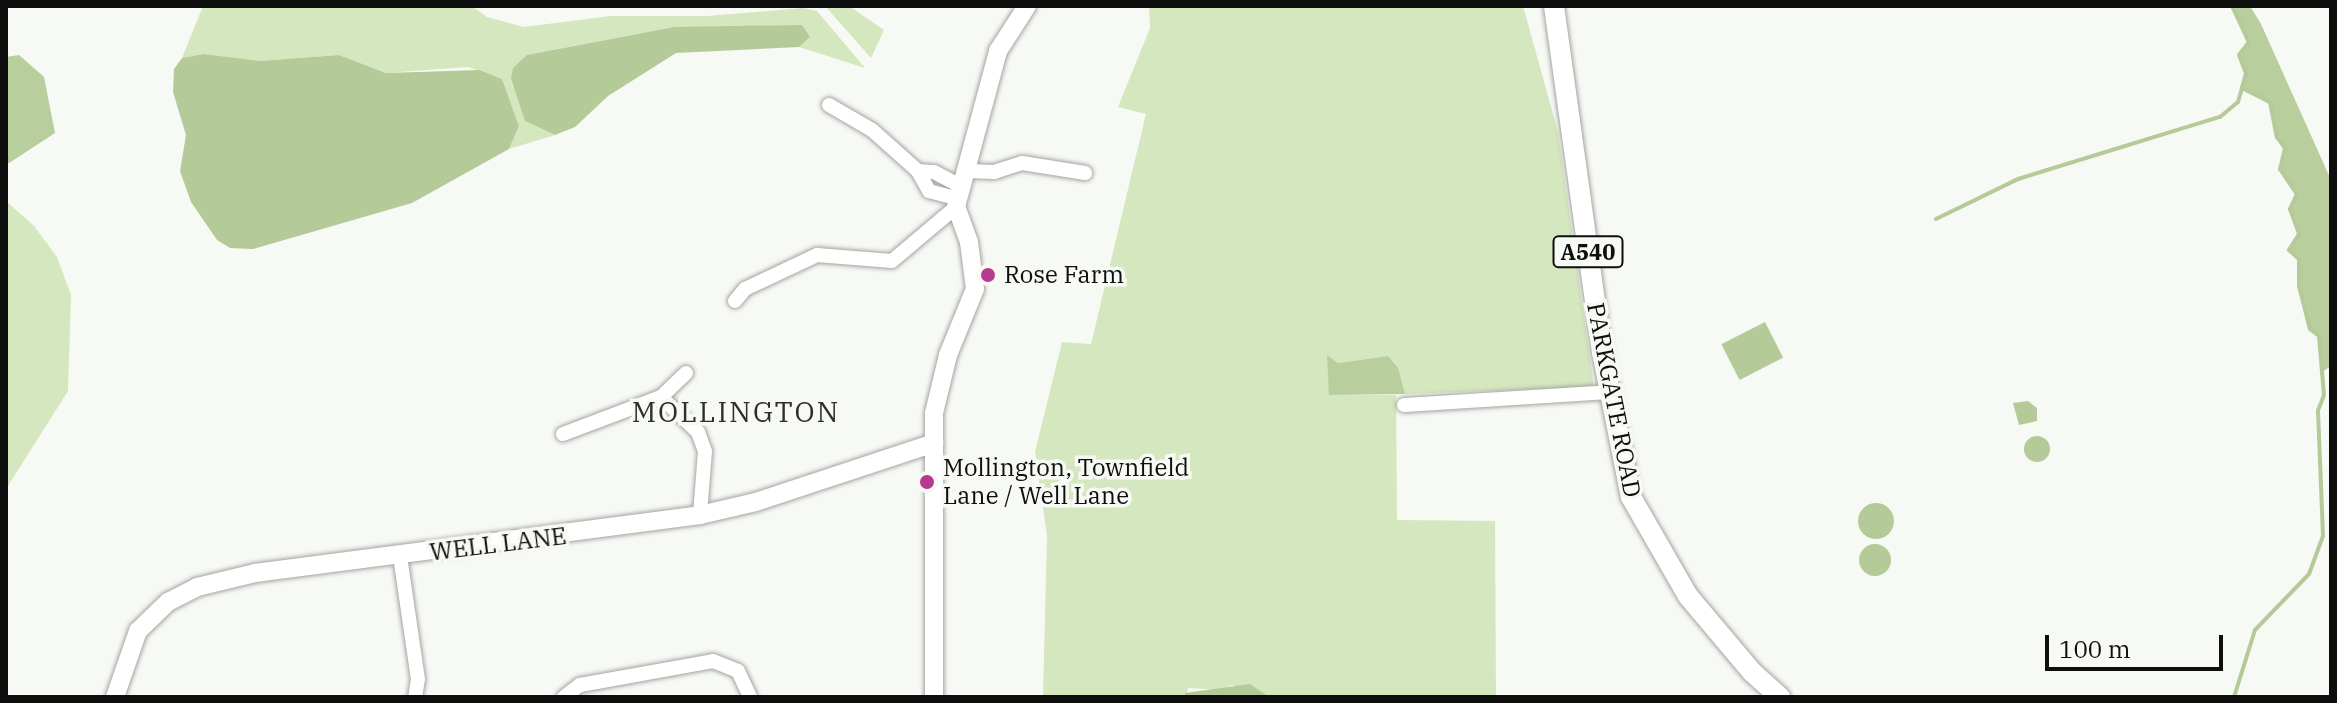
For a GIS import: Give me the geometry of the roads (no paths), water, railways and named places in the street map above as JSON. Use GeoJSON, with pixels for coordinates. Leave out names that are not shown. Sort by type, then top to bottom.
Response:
{"type":"FeatureCollection","features":[{"type":"Feature","properties":{"kind":"main road","name":"PARKGATE ROAD"},"geometry":{"type":"LineString","coordinates":[[1554,6],[1610,392],[1631,497],[1644,527],[1711,626],[1780,697]]}},
{"type":"Feature","properties":{"kind":"street"},"geometry":{"type":"LineString","coordinates":[[934,697],[934,413],[948,355],[975,289],[961,191],[998,51],[1027,6]]}},
{"type":"Feature","properties":{"kind":"street"},"geometry":{"type":"LineString","coordinates":[[829,105],[918,171],[929,191],[961,191]]}},
{"type":"Feature","properties":{"kind":"street"},"geometry":{"type":"LineString","coordinates":[[735,301],[745,289],[817,255],[892,261],[961,191],[994,172],[1022,163],[1085,173]]}},
{"type":"Feature","properties":{"kind":"street"},"geometry":{"type":"LineString","coordinates":[[563,434],[661,397],[686,373]]}},
{"type":"Feature","properties":{"kind":"street"},"geometry":{"type":"LineString","coordinates":[[1404,405],[1610,392]]}},
{"type":"Feature","properties":{"kind":"street"},"geometry":{"type":"LineString","coordinates":[[661,397],[698,432],[705,451],[700,515]]}},
{"type":"Feature","properties":{"kind":"street","name":"WELL LANE"},"geometry":{"type":"LineString","coordinates":[[115,697],[138,631],[168,602],[197,587],[255,573],[700,515],[756,502],[934,443]]}},
{"type":"Feature","properties":{"kind":"street"},"geometry":{"type":"LineString","coordinates":[[400,556],[418,679],[415,697]]}},
{"type":"Feature","properties":{"kind":"street"},"geometry":{"type":"LineString","coordinates":[[564,697],[580,685],[713,661],[738,671],[750,697]]}},
{"type":"Feature","properties":{"kind":"waterway"},"geometry":{"type":"LineString","coordinates":[[2232,6],[2249,42],[2239,55],[2246,73],[2242,88],[2270,102],[2277,137],[2285,148],[2280,169],[2297,194],[2290,209],[2299,234],[2289,250],[2299,259],[2299,286],[2310,329],[2319,336],[2324,395],[2318,411],[2323,536],[2309,574],[2255,630],[2234,697]]}},
{"type":"Feature","properties":{"kind":"waterway"},"geometry":{"type":"LineString","coordinates":[[1936,219],[2018,179],[2220,117],[2238,102],[2242,88]]}},
{"type":"Feature","properties":{"kind":"place","name":"Rose Farm"},"geometry":{"type":"Point","coordinates":[988,275]}},
{"type":"Feature","properties":{"kind":"place","name":"Mollington, Townfield Lane / Well Lane"},"geometry":{"type":"Point","coordinates":[927,482]}},
{"type":"Feature","properties":{"kind":"district","name":"MOLLINGTON"},"geometry":{"type":"Point","coordinates":[736,412]}}]}
